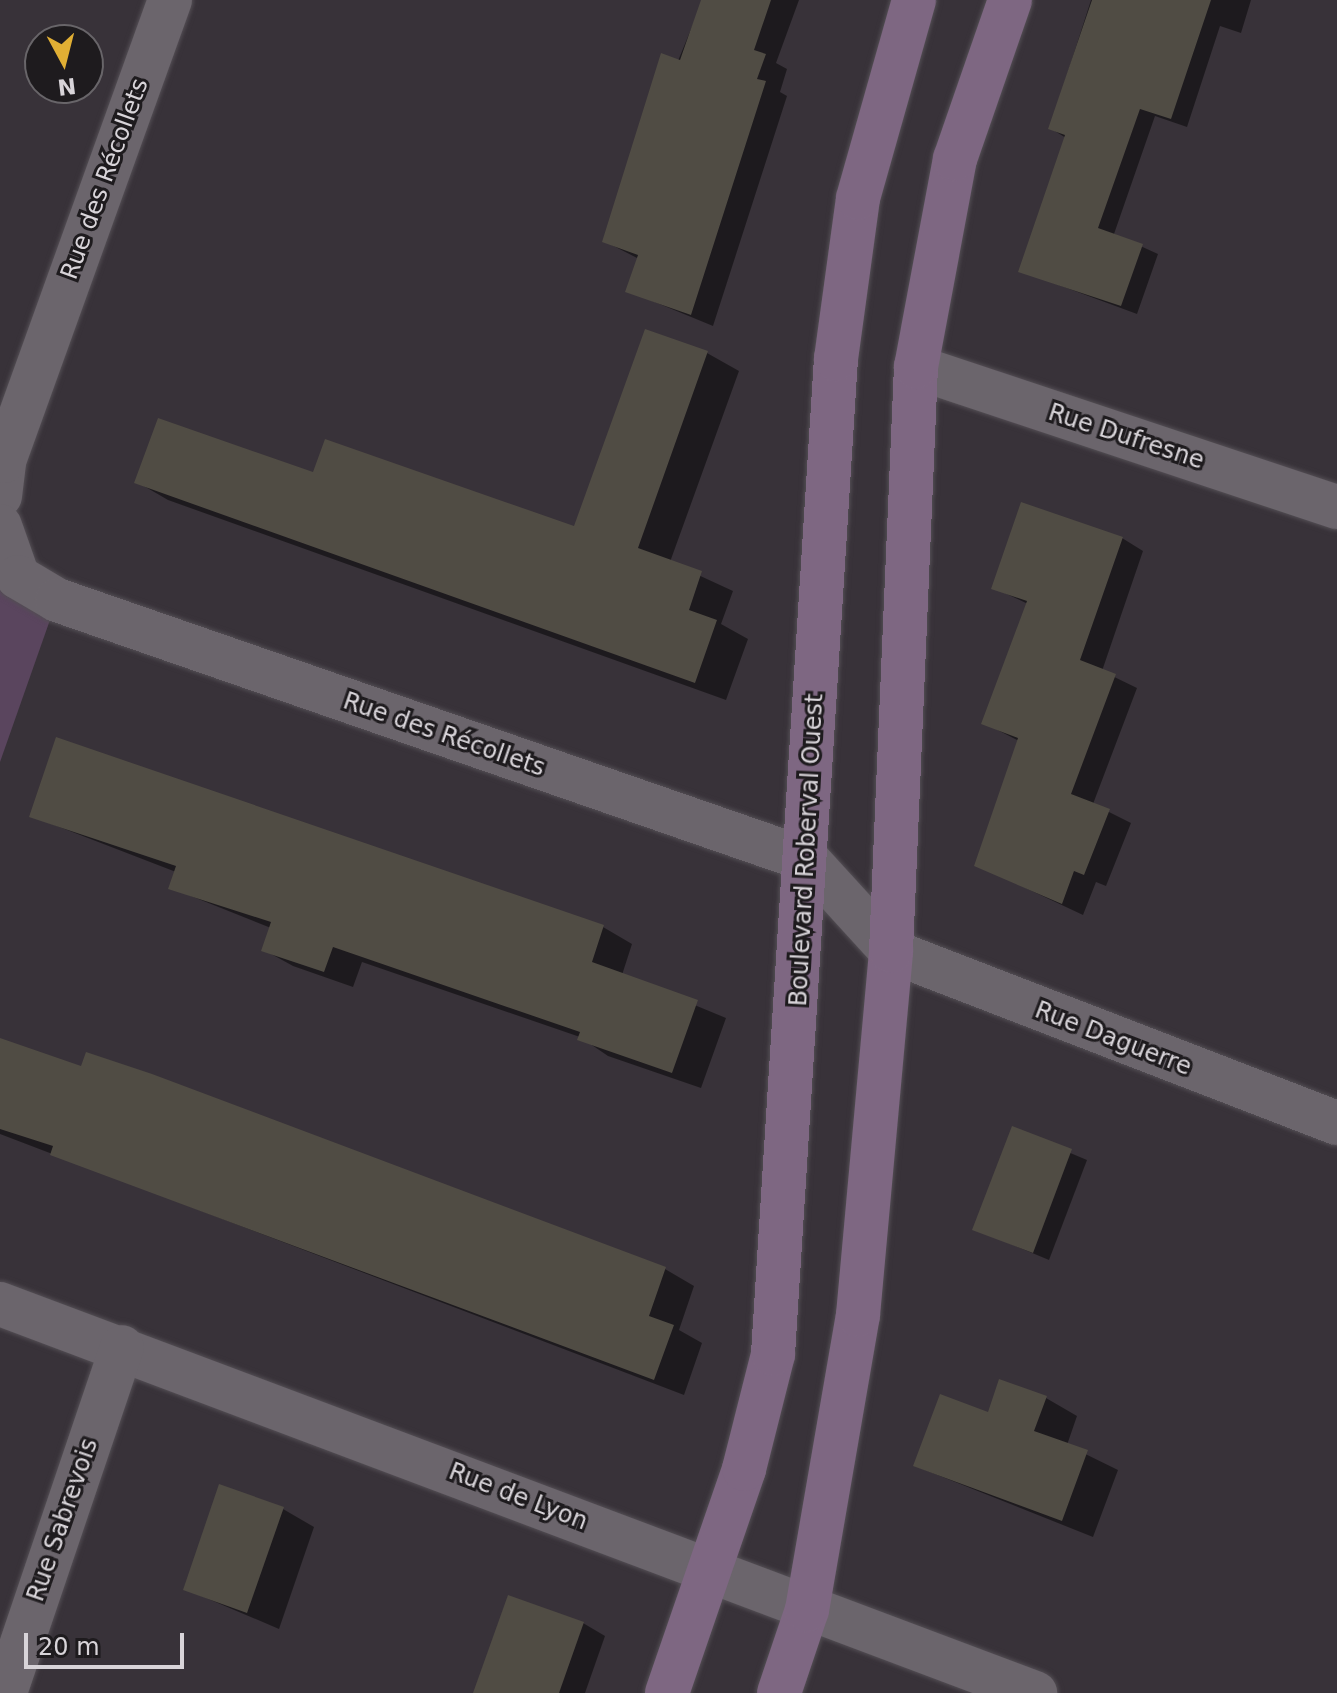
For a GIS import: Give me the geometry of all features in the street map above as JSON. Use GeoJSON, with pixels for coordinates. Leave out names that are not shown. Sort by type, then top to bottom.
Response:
{"type":"FeatureCollection","features":[{"type":"Feature","properties":{"kind":"street","name":"Rue des Récollets"},"geometry":{"type":"LineString","coordinates":[[0,496],[4,461],[170,0]]}},
{"type":"Feature","properties":{"kind":"street","name":"Boulevard Roberval Ouest"},"geometry":{"type":"LineString","coordinates":[[667,1693],[711,1570],[773,1354],[808,860],[836,359],[858,198],[914,0]]}},
{"type":"Feature","properties":{"kind":"street"},"geometry":{"type":"LineString","coordinates":[[779,1693],[807,1610],[858,1315],[891,951],[916,367],[955,159],[1010,0]]}},
{"type":"Feature","properties":{"kind":"street","name":"Rue Dufresne"},"geometry":{"type":"LineString","coordinates":[[916,367],[1337,507]]}},
{"type":"Feature","properties":{"kind":"street","name":"Rue des Récollets"},"geometry":{"type":"LineString","coordinates":[[0,526],[18,577],[57,600],[808,860],[891,951]]}},
{"type":"Feature","properties":{"kind":"street","name":"Rue Daguerre"},"geometry":{"type":"LineString","coordinates":[[891,951],[1337,1123]]}},
{"type":"Feature","properties":{"kind":"street","name":"Rue de Lyon"},"geometry":{"type":"LineString","coordinates":[[0,1304],[122,1347],[711,1570],[807,1610],[1035,1693]]}},
{"type":"Feature","properties":{"kind":"street","name":"Rue Sabrevois"},"geometry":{"type":"LineString","coordinates":[[5,1693],[122,1347]]}},
{"type":"Feature","properties":{"kind":"shaded area"},"geometry":{"type":"Polygon","coordinates":[[[0,526],[57,600],[0,762],[0,526]]]}},
{"type":"Feature","properties":{"kind":"building"},"geometry":{"type":"Polygon","coordinates":[[[701,0],[771,0],[754,50],[766,54],[757,79],[766,81],[691,315],[625,292],[638,255],[602,242],[661,53],[680,60],[701,0]]]}},
{"type":"Feature","properties":{"kind":"building"},"geometry":{"type":"Polygon","coordinates":[[[1092,0],[1211,0],[1171,119],[1140,109],[1098,228],[1143,244],[1121,306],[1018,272],[1065,135],[1048,129],[1092,0]]]}},
{"type":"Feature","properties":{"kind":"building"},"geometry":{"type":"Polygon","coordinates":[[[645,329],[708,351],[638,548],[702,571],[689,610],[717,620],[695,683],[134,483],[158,418],[313,472],[325,439],[574,526],[645,329]]]}},
{"type":"Feature","properties":{"kind":"building"},"geometry":{"type":"Polygon","coordinates":[[[1021,502],[1123,537],[1080,660],[1116,674],[1071,794],[1110,809],[1084,875],[1074,871],[1062,904],[974,866],[1018,738],[981,724],[1027,601],[991,589],[1021,502]]]}},
{"type":"Feature","properties":{"kind":"building"},"geometry":{"type":"Polygon","coordinates":[[[56,737],[604,925],[592,962],[698,1000],[672,1073],[577,1040],[580,1032],[333,947],[324,972],[261,951],[271,922],[168,889],[176,866],[29,817],[56,737]]]}},
{"type":"Feature","properties":{"kind":"building"},"geometry":{"type":"Polygon","coordinates":[[[0,1038],[81,1066],[86,1052],[152,1074],[666,1267],[649,1316],[674,1325],[654,1380],[50,1155],[53,1146],[0,1129],[0,1038]]]}},
{"type":"Feature","properties":{"kind":"building"},"geometry":{"type":"Polygon","coordinates":[[[1012,1126],[1072,1149],[1033,1253],[972,1230],[1012,1126]]]}},
{"type":"Feature","properties":{"kind":"building"},"geometry":{"type":"Polygon","coordinates":[[[999,1379],[1047,1396],[1034,1431],[1088,1450],[1062,1521],[913,1466],[940,1394],[988,1412],[999,1379]]]}},
{"type":"Feature","properties":{"kind":"building"},"geometry":{"type":"Polygon","coordinates":[[[219,1484],[284,1507],[247,1613],[183,1590],[219,1484]]]}},
{"type":"Feature","properties":{"kind":"building"},"geometry":{"type":"Polygon","coordinates":[[[508,1595],[584,1622],[559,1693],[473,1693],[508,1595]]]}}]}
